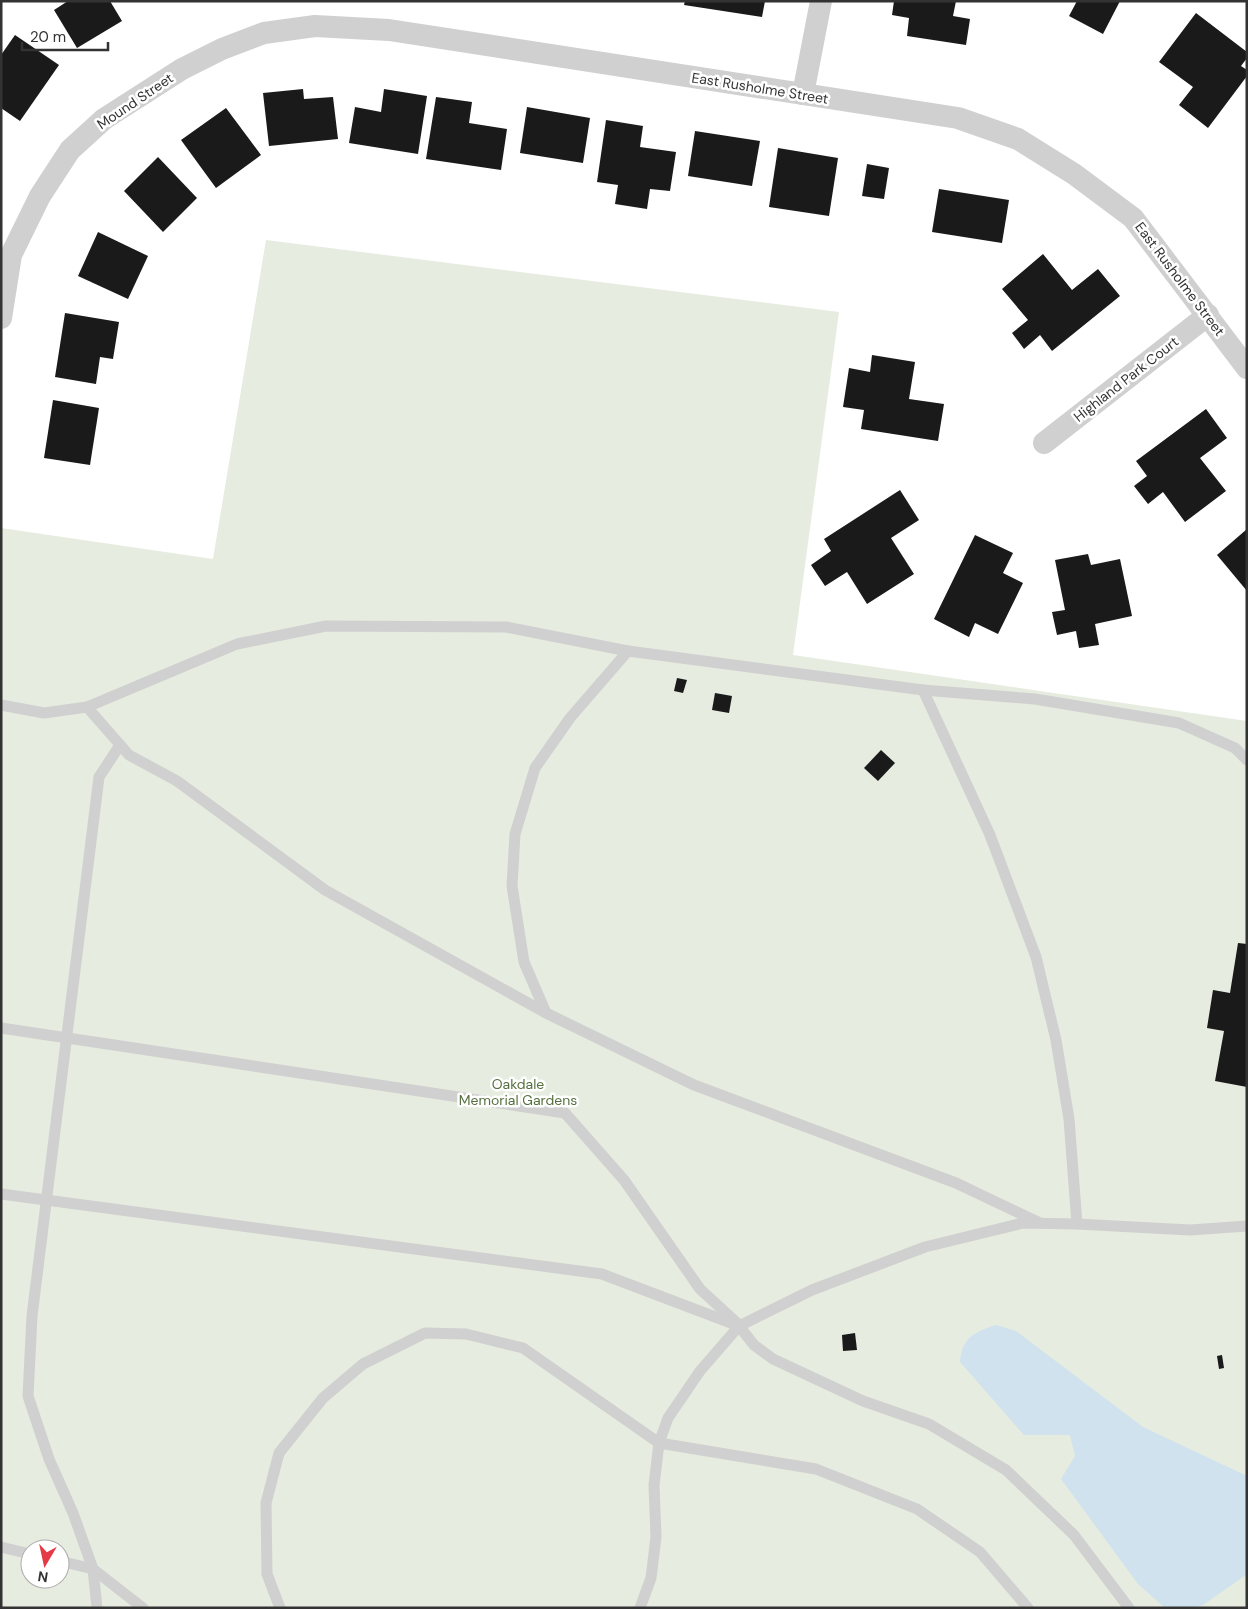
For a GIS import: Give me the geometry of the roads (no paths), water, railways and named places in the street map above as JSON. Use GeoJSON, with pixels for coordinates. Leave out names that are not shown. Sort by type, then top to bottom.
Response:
{"type":"FeatureCollection","features":[{"type":"Feature","properties":{"kind":"street"},"geometry":{"type":"LineString","coordinates":[[803,94],[821,1]]}},
{"type":"Feature","properties":{"kind":"street","name":"East Rusholme Street"},"geometry":{"type":"LineString","coordinates":[[182,69],[222,49],[264,33],[315,26],[389,30],[958,118],[1018,139],[1074,174],[1133,218],[1247,368]]}},
{"type":"Feature","properties":{"kind":"street","name":"Mound Street"},"geometry":{"type":"LineString","coordinates":[[1,318],[11,255],[40,196],[70,150],[104,119],[182,69]]}},
{"type":"Feature","properties":{"kind":"street","name":"Highland Park Court"},"geometry":{"type":"LineString","coordinates":[[1044,443],[1208,316]]}},
{"type":"Feature","properties":{"kind":"lane"},"geometry":{"type":"LineString","coordinates":[[1,705],[44,713],[87,707],[237,644],[326,626],[506,627],[628,651],[923,690],[1035,699],[1179,723],[1235,748],[1247,760]]}},
{"type":"Feature","properties":{"kind":"lane"},"geometry":{"type":"LineString","coordinates":[[546,1013],[524,962],[512,886],[515,834],[535,768],[570,718],[628,651]]}},
{"type":"Feature","properties":{"kind":"lane"},"geometry":{"type":"LineString","coordinates":[[923,690],[990,835],[1036,957],[1056,1040],[1069,1119],[1077,1224]]}},
{"type":"Feature","properties":{"kind":"lane"},"geometry":{"type":"LineString","coordinates":[[87,707],[129,755],[177,781],[325,890],[546,1013],[694,1085],[947,1180],[1040,1223]]}},
{"type":"Feature","properties":{"kind":"lane"},"geometry":{"type":"LineString","coordinates":[[97,1608],[92,1569],[73,1513],[49,1459],[28,1396],[32,1316],[99,777],[120,745]]}},
{"type":"Feature","properties":{"kind":"lane"},"geometry":{"type":"LineString","coordinates":[[1,1028],[565,1113],[624,1180],[700,1289],[740,1326],[754,1345],[773,1359],[863,1400],[930,1424],[1006,1470],[1074,1535],[1129,1608]]}},
{"type":"Feature","properties":{"kind":"lane"},"geometry":{"type":"LineString","coordinates":[[1,1194],[602,1274],[740,1326]]}},
{"type":"Feature","properties":{"kind":"lane"},"geometry":{"type":"LineString","coordinates":[[640,1608],[651,1578],[656,1537],[654,1484],[659,1443],[668,1418],[700,1371],[740,1326],[812,1290],[925,1247],[1023,1223],[1190,1230],[1247,1226]]}},
{"type":"Feature","properties":{"kind":"lane"},"geometry":{"type":"LineString","coordinates":[[280,1608],[267,1574],[266,1503],[279,1453],[323,1398],[363,1364],[425,1333],[466,1334],[523,1348],[659,1443],[816,1469],[917,1509],[980,1552],[1028,1608]]}},
{"type":"Feature","properties":{"kind":"lane"},"geometry":{"type":"LineString","coordinates":[[1,1547],[20,1552]]}},
{"type":"Feature","properties":{"kind":"lane"},"geometry":{"type":"LineString","coordinates":[[70,1564],[92,1569],[143,1608]]}},
{"type":"Feature","properties":{"kind":"water"},"geometry":{"type":"Polygon","coordinates":[[[996,1325],[1016,1331],[1143,1427],[1247,1476],[1246,1575],[1203,1605],[1192,1608],[1165,1608],[1138,1584],[1061,1479],[1075,1456],[1070,1435],[1024,1435],[960,1362],[961,1354],[967,1341],[976,1333],[996,1325]]]}},
{"type":"Feature","properties":{"kind":"park label","name":"Oakdale Memorial Gardens"},"geometry":{"type":"Point","coordinates":[518,1092]}}]}
